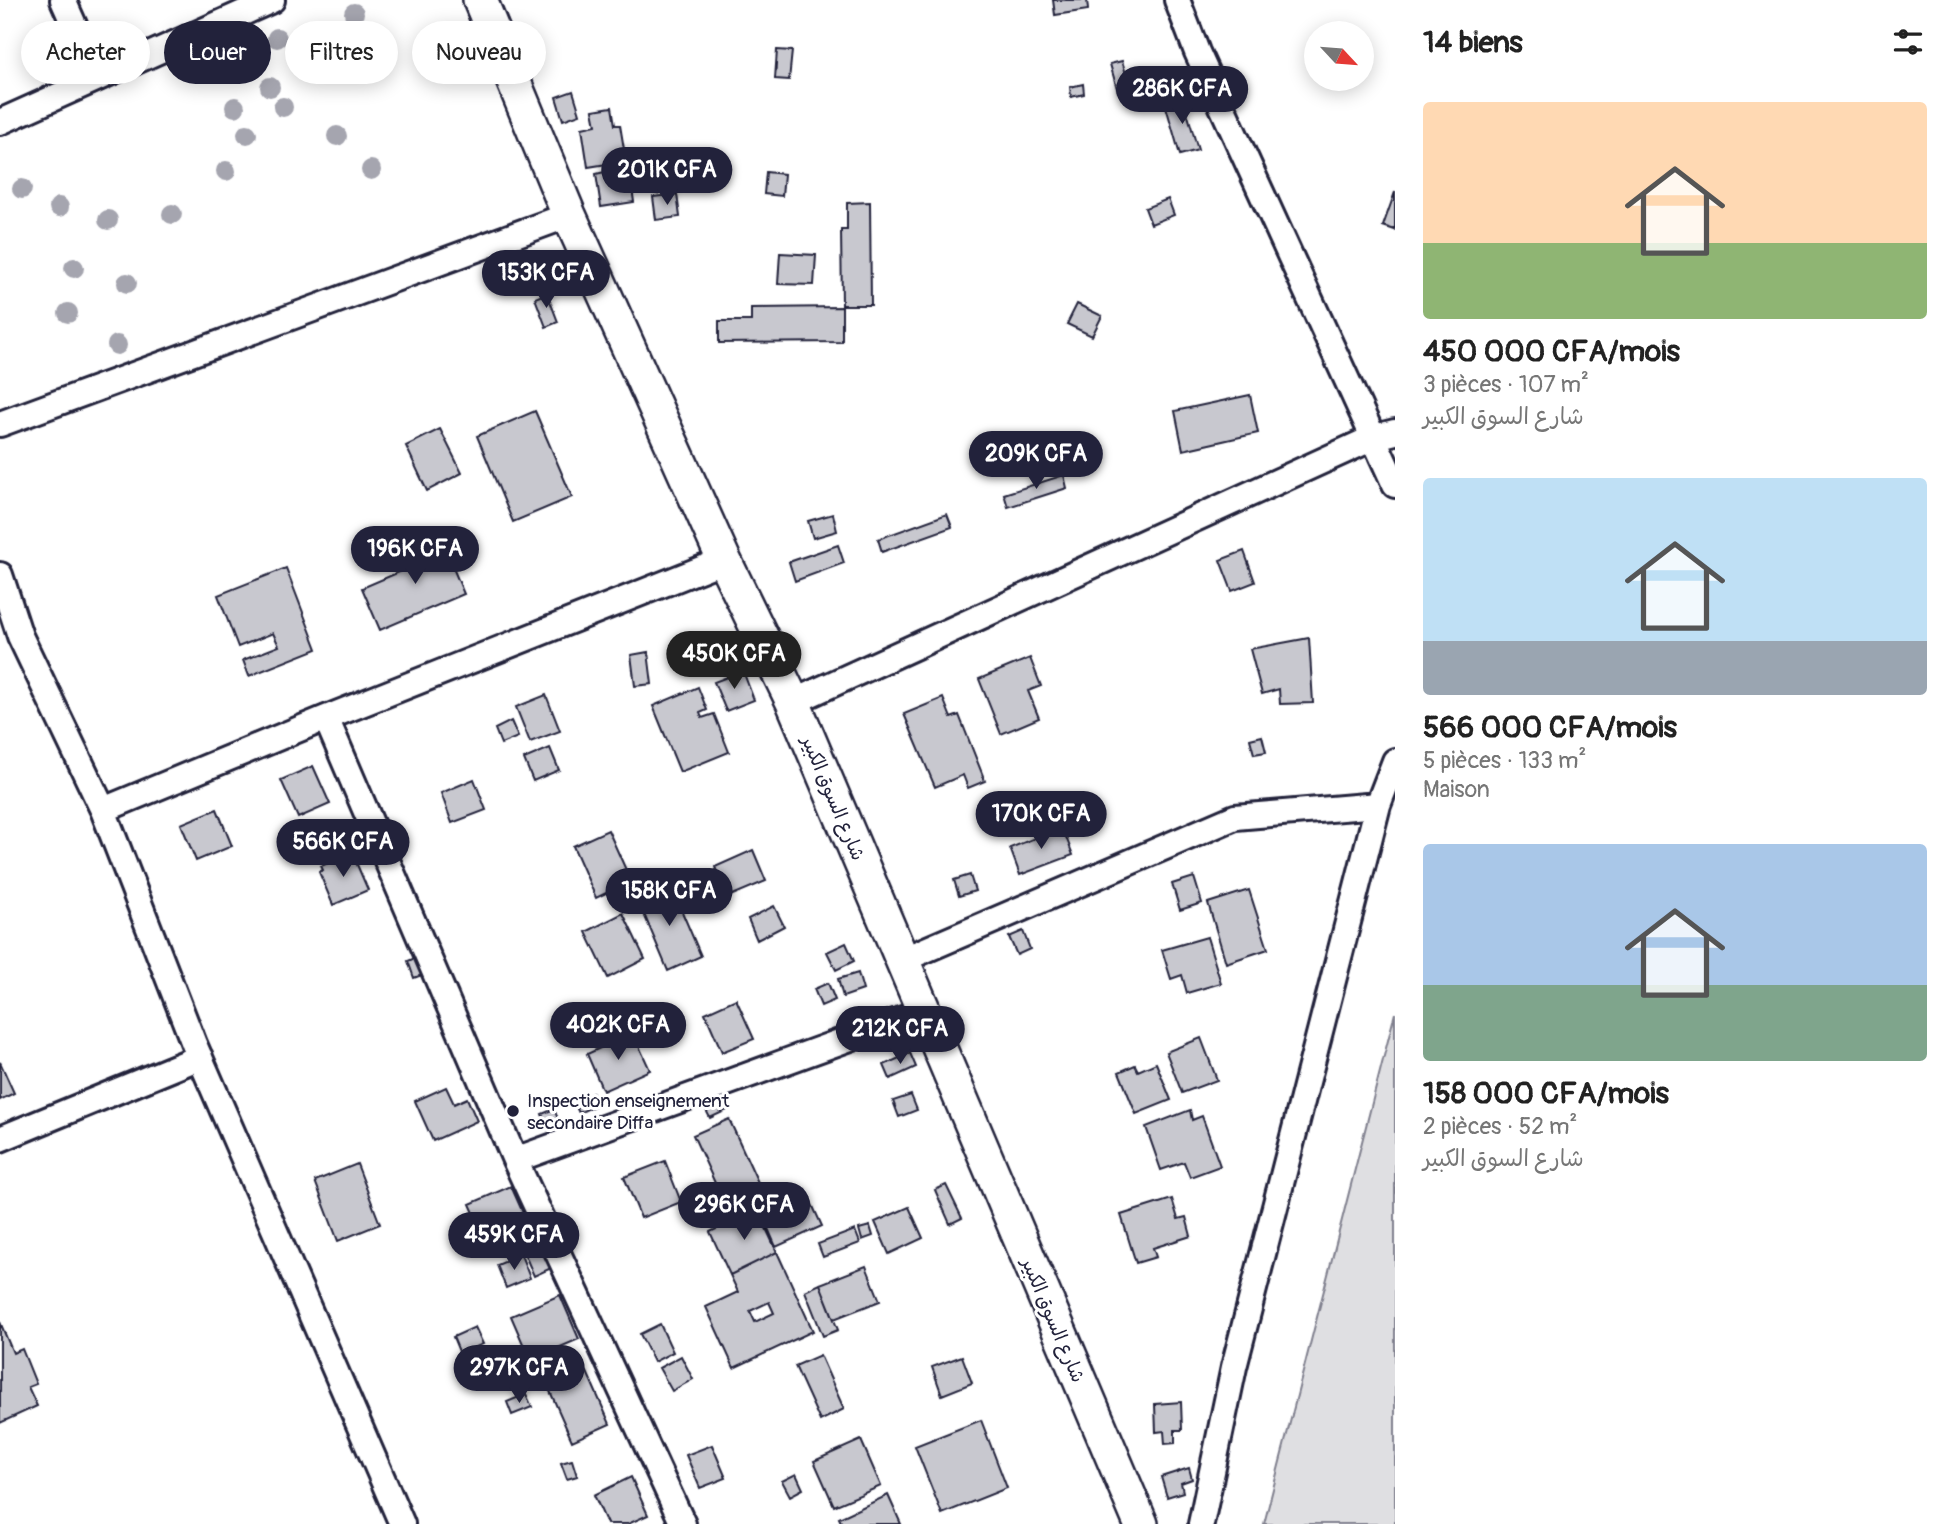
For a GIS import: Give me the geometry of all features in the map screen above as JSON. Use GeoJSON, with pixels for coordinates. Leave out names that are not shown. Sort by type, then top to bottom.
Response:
{"type":"FeatureCollection","features":[{"type":"Feature","properties":{"kind":"street"},"geometry":{"type":"LineString","coordinates":[[63,0],[72,21]]}},
{"type":"Feature","properties":{"kind":"street"},"geometry":{"type":"LineString","coordinates":[[150,54],[272,0]]}},
{"type":"Feature","properties":{"kind":"street","name":"شارع السوق الكبير"},"geometry":{"type":"LineString","coordinates":[[481,0],[569,215],[724,560],[793,702],[1141,1524]]}},
{"type":"Feature","properties":{"kind":"street"},"geometry":{"type":"LineString","coordinates":[[1177,0],[1197,52],[1385,434],[1395,485]]}},
{"type":"Feature","properties":{"kind":"street"},"geometry":{"type":"LineString","coordinates":[[0,122],[82,84]]}},
{"type":"Feature","properties":{"kind":"street"},"geometry":{"type":"LineString","coordinates":[[0,424],[569,215]]}},
{"type":"Feature","properties":{"kind":"street"},"geometry":{"type":"LineString","coordinates":[[793,702],[1385,434]]}},
{"type":"Feature","properties":{"kind":"street"},"geometry":{"type":"LineString","coordinates":[[103,810],[724,560]]}},
{"type":"Feature","properties":{"kind":"street"},"geometry":{"type":"LineString","coordinates":[[0,575],[10,641],[103,810],[200,1057],[402,1524]]}},
{"type":"Feature","properties":{"kind":"street"},"geometry":{"type":"LineString","coordinates":[[326,718],[515,1160],[683,1524]]}},
{"type":"Feature","properties":{"kind":"street"},"geometry":{"type":"LineString","coordinates":[[1201,1524],[1234,1367],[1378,805],[1395,761]]}},
{"type":"Feature","properties":{"kind":"street"},"geometry":{"type":"LineString","coordinates":[[902,960],[1235,817],[1378,805]]}},
{"type":"Feature","properties":{"kind":"street"},"geometry":{"type":"LineString","coordinates":[[515,1160],[922,1012]]}},
{"type":"Feature","properties":{"kind":"street"},"geometry":{"type":"LineString","coordinates":[[0,1139],[200,1057]]}},
{"type":"Feature","properties":{"kind":"shaded area"},"geometry":{"type":"Polygon","coordinates":[[[1395,1013],[1395,1524],[1264,1524],[1395,1013]]]}},
{"type":"Feature","properties":{"kind":"building"},"geometry":{"type":"Polygon","coordinates":[[[1053,0],[1087,0],[1088,10],[1055,15],[1053,0]]]}},
{"type":"Feature","properties":{"kind":"building"},"geometry":{"type":"Polygon","coordinates":[[[777,50],[792,51],[789,80],[775,79],[777,50]]]}},
{"type":"Feature","properties":{"kind":"building"},"geometry":{"type":"Polygon","coordinates":[[[1122,61],[1131,89],[1118,92],[1110,64],[1122,61]]]}},
{"type":"Feature","properties":{"kind":"building"},"geometry":{"type":"Polygon","coordinates":[[[1083,84],[1084,94],[1071,97],[1070,87],[1083,84]]]}},
{"type":"Feature","properties":{"kind":"building"},"geometry":{"type":"Polygon","coordinates":[[[573,91],[580,114],[563,120],[556,97],[573,91]]]}},
{"type":"Feature","properties":{"kind":"building"},"geometry":{"type":"Polygon","coordinates":[[[1183,98],[1198,150],[1180,155],[1165,103],[1183,98]]]}},
{"type":"Feature","properties":{"kind":"building"},"geometry":{"type":"Polygon","coordinates":[[[612,107],[615,125],[620,125],[626,161],[588,167],[582,128],[596,125],[593,110],[612,107]]]}},
{"type":"Feature","properties":{"kind":"building"},"geometry":{"type":"Polygon","coordinates":[[[629,166],[634,202],[601,207],[596,174],[629,166]]]}},
{"type":"Feature","properties":{"kind":"building"},"geometry":{"type":"Polygon","coordinates":[[[766,172],[784,174],[782,196],[764,194],[766,172]]]}},
{"type":"Feature","properties":{"kind":"building"},"geometry":{"type":"Polygon","coordinates":[[[1395,192],[1395,230],[1383,226],[1395,192]]]}},
{"type":"Feature","properties":{"kind":"building"},"geometry":{"type":"Polygon","coordinates":[[[677,194],[680,217],[656,220],[653,197],[677,194]]]}},
{"type":"Feature","properties":{"kind":"building"},"geometry":{"type":"Polygon","coordinates":[[[1168,199],[1174,215],[1151,224],[1145,208],[1168,199]]]}},
{"type":"Feature","properties":{"kind":"building"},"geometry":{"type":"Polygon","coordinates":[[[870,202],[871,305],[842,305],[841,230],[847,230],[847,203],[870,202]]]}},
{"type":"Feature","properties":{"kind":"building"},"geometry":{"type":"Polygon","coordinates":[[[780,253],[816,255],[814,285],[778,284],[780,253]]]}},
{"type":"Feature","properties":{"kind":"building"},"geometry":{"type":"Polygon","coordinates":[[[547,293],[558,322],[546,327],[535,298],[547,293]]]}},
{"type":"Feature","properties":{"kind":"building"},"geometry":{"type":"Polygon","coordinates":[[[1077,304],[1102,316],[1092,336],[1067,324],[1077,304]]]}},
{"type":"Feature","properties":{"kind":"building"},"geometry":{"type":"Polygon","coordinates":[[[842,307],[842,342],[719,343],[719,321],[751,321],[751,308],[842,307]]]}},
{"type":"Feature","properties":{"kind":"building"},"geometry":{"type":"Polygon","coordinates":[[[1250,395],[1258,433],[1183,450],[1175,411],[1250,395]]]}},
{"type":"Feature","properties":{"kind":"building"},"geometry":{"type":"Polygon","coordinates":[[[535,411],[572,497],[513,522],[477,436],[535,411]]]}},
{"type":"Feature","properties":{"kind":"building"},"geometry":{"type":"Polygon","coordinates":[[[440,429],[462,473],[427,491],[406,446],[440,429]]]}},
{"type":"Feature","properties":{"kind":"building"},"geometry":{"type":"Polygon","coordinates":[[[1064,475],[1067,488],[1008,507],[1004,494],[1064,475]]]}},
{"type":"Feature","properties":{"kind":"building"},"geometry":{"type":"Polygon","coordinates":[[[833,514],[837,531],[813,538],[808,521],[833,514]]]}},
{"type":"Feature","properties":{"kind":"building"},"geometry":{"type":"Polygon","coordinates":[[[947,514],[952,527],[882,552],[878,539],[947,514]]]}},
{"type":"Feature","properties":{"kind":"building"},"geometry":{"type":"Polygon","coordinates":[[[438,532],[464,594],[380,630],[362,588],[425,561],[417,542],[438,532]]]}},
{"type":"Feature","properties":{"kind":"building"},"geometry":{"type":"Polygon","coordinates":[[[838,545],[844,563],[795,581],[789,562],[838,545]]]}},
{"type":"Feature","properties":{"kind":"building"},"geometry":{"type":"Polygon","coordinates":[[[1244,551],[1255,582],[1232,591],[1220,560],[1244,551]]]}},
{"type":"Feature","properties":{"kind":"building"},"geometry":{"type":"Polygon","coordinates":[[[286,568],[317,649],[249,676],[243,660],[279,646],[273,633],[238,647],[218,595],[286,568]]]}},
{"type":"Feature","properties":{"kind":"building"},"geometry":{"type":"Polygon","coordinates":[[[1309,638],[1313,703],[1280,704],[1279,689],[1262,694],[1250,649],[1309,638]]]}},
{"type":"Feature","properties":{"kind":"building"},"geometry":{"type":"Polygon","coordinates":[[[648,652],[652,684],[635,686],[631,655],[648,652]]]}},
{"type":"Feature","properties":{"kind":"building"},"geometry":{"type":"Polygon","coordinates":[[[1030,658],[1041,686],[1028,691],[1039,718],[1001,734],[979,679],[1030,658]]]}},
{"type":"Feature","properties":{"kind":"building"},"geometry":{"type":"Polygon","coordinates":[[[743,671],[754,700],[726,711],[714,682],[743,671]]]}},
{"type":"Feature","properties":{"kind":"building"},"geometry":{"type":"Polygon","coordinates":[[[698,687],[707,710],[700,713],[702,718],[714,714],[729,752],[680,772],[653,706],[698,687]]]}},
{"type":"Feature","properties":{"kind":"building"},"geometry":{"type":"Polygon","coordinates":[[[546,695],[560,731],[530,742],[516,707],[546,695]]]}},
{"type":"Feature","properties":{"kind":"building"},"geometry":{"type":"Polygon","coordinates":[[[943,698],[951,718],[959,715],[985,781],[968,788],[963,775],[935,787],[904,714],[943,698]]]}},
{"type":"Feature","properties":{"kind":"building"},"geometry":{"type":"Polygon","coordinates":[[[511,721],[518,737],[501,744],[495,729],[511,721]]]}},
{"type":"Feature","properties":{"kind":"building"},"geometry":{"type":"Polygon","coordinates":[[[1262,736],[1266,752],[1254,754],[1250,739],[1262,736]]]}},
{"type":"Feature","properties":{"kind":"building"},"geometry":{"type":"Polygon","coordinates":[[[550,748],[559,770],[533,781],[524,759],[550,748]]]}},
{"type":"Feature","properties":{"kind":"building"},"geometry":{"type":"Polygon","coordinates":[[[313,766],[330,804],[298,818],[281,780],[313,766]]]}},
{"type":"Feature","properties":{"kind":"building"},"geometry":{"type":"Polygon","coordinates":[[[474,779],[486,810],[452,823],[441,793],[474,779]]]}},
{"type":"Feature","properties":{"kind":"building"},"geometry":{"type":"Polygon","coordinates":[[[217,809],[232,846],[196,861],[181,824],[217,809]]]}},
{"type":"Feature","properties":{"kind":"building"},"geometry":{"type":"Polygon","coordinates":[[[1062,827],[1073,855],[1020,875],[1010,848],[1062,827]]]}},
{"type":"Feature","properties":{"kind":"building"},"geometry":{"type":"Polygon","coordinates":[[[608,830],[631,881],[596,898],[573,846],[608,830]]]}},
{"type":"Feature","properties":{"kind":"building"},"geometry":{"type":"Polygon","coordinates":[[[753,850],[766,881],[728,897],[715,867],[753,850]]]}},
{"type":"Feature","properties":{"kind":"building"},"geometry":{"type":"Polygon","coordinates":[[[352,853],[368,890],[333,905],[319,872],[323,870],[321,866],[352,853]]]}},
{"type":"Feature","properties":{"kind":"building"},"geometry":{"type":"Polygon","coordinates":[[[970,875],[975,891],[959,896],[954,880],[970,875]]]}},
{"type":"Feature","properties":{"kind":"building"},"geometry":{"type":"Polygon","coordinates":[[[1194,877],[1202,903],[1180,910],[1172,884],[1194,877]]]}},
{"type":"Feature","properties":{"kind":"building"},"geometry":{"type":"Polygon","coordinates":[[[671,886],[701,956],[668,971],[638,900],[671,886]]]}},
{"type":"Feature","properties":{"kind":"building"},"geometry":{"type":"Polygon","coordinates":[[[1249,890],[1268,949],[1226,963],[1208,903],[1249,890]]]}},
{"type":"Feature","properties":{"kind":"building"},"geometry":{"type":"Polygon","coordinates":[[[774,906],[784,926],[757,940],[748,919],[774,906]]]}},
{"type":"Feature","properties":{"kind":"building"},"geometry":{"type":"Polygon","coordinates":[[[623,913],[645,959],[608,978],[586,932],[623,913]]]}},
{"type":"Feature","properties":{"kind":"building"},"geometry":{"type":"Polygon","coordinates":[[[1023,931],[1030,949],[1017,955],[1009,937],[1023,931]]]}},
{"type":"Feature","properties":{"kind":"building"},"geometry":{"type":"Polygon","coordinates":[[[1207,937],[1221,983],[1187,993],[1182,975],[1171,979],[1162,950],[1207,937]]]}},
{"type":"Feature","properties":{"kind":"building"},"geometry":{"type":"Polygon","coordinates":[[[846,943],[854,961],[836,970],[827,952],[846,943]]]}},
{"type":"Feature","properties":{"kind":"building"},"geometry":{"type":"Polygon","coordinates":[[[424,954],[430,972],[414,978],[408,961],[424,954]]]}},
{"type":"Feature","properties":{"kind":"building"},"geometry":{"type":"Polygon","coordinates":[[[858,973],[863,990],[843,997],[838,979],[858,973]]]}},
{"type":"Feature","properties":{"kind":"building"},"geometry":{"type":"Polygon","coordinates":[[[828,983],[835,1000],[821,1006],[814,989],[828,983]]]}},
{"type":"Feature","properties":{"kind":"building"},"geometry":{"type":"Polygon","coordinates":[[[736,999],[754,1039],[722,1052],[705,1013],[736,999]]]}},
{"type":"Feature","properties":{"kind":"building"},"geometry":{"type":"Polygon","coordinates":[[[633,1033],[650,1070],[603,1091],[587,1054],[633,1033]]]}},
{"type":"Feature","properties":{"kind":"building"},"geometry":{"type":"Polygon","coordinates":[[[1201,1038],[1217,1080],[1182,1093],[1166,1052],[1201,1038]]]}},
{"type":"Feature","properties":{"kind":"building"},"geometry":{"type":"Polygon","coordinates":[[[910,1053],[916,1067],[890,1079],[884,1065],[910,1053]]]}},
{"type":"Feature","properties":{"kind":"building"},"geometry":{"type":"Polygon","coordinates":[[[0,1062],[14,1093],[0,1100],[0,1062]]]}},
{"type":"Feature","properties":{"kind":"building"},"geometry":{"type":"Polygon","coordinates":[[[1156,1063],[1171,1100],[1136,1114],[1119,1072],[1135,1065],[1138,1071],[1156,1063]]]}},
{"type":"Feature","properties":{"kind":"building"},"geometry":{"type":"Polygon","coordinates":[[[446,1087],[454,1104],[467,1098],[477,1121],[433,1141],[415,1101],[446,1087]]]}},
{"type":"Feature","properties":{"kind":"building"},"geometry":{"type":"Polygon","coordinates":[[[593,1093],[598,1104],[579,1113],[574,1103],[593,1093]]]}},
{"type":"Feature","properties":{"kind":"building"},"geometry":{"type":"Polygon","coordinates":[[[911,1095],[917,1110],[899,1117],[893,1101],[911,1095]]]}},
{"type":"Feature","properties":{"kind":"building"},"geometry":{"type":"Polygon","coordinates":[[[722,1100],[727,1110],[710,1118],[705,1108],[722,1100]]]}},
{"type":"Feature","properties":{"kind":"building"},"geometry":{"type":"Polygon","coordinates":[[[554,1109],[560,1124],[548,1129],[542,1114],[554,1109]]]}},
{"type":"Feature","properties":{"kind":"building"},"geometry":{"type":"Polygon","coordinates":[[[1190,1110],[1192,1120],[1202,1116],[1220,1166],[1190,1177],[1184,1162],[1161,1170],[1146,1127],[1190,1110]]]}},
{"type":"Feature","properties":{"kind":"building"},"geometry":{"type":"Polygon","coordinates":[[[729,1119],[761,1189],[725,1205],[693,1135],[729,1119]]]}},
{"type":"Feature","properties":{"kind":"building"},"geometry":{"type":"Polygon","coordinates":[[[665,1161],[681,1202],[641,1218],[624,1177],[665,1161]]]}},
{"type":"Feature","properties":{"kind":"building"},"geometry":{"type":"Polygon","coordinates":[[[357,1164],[380,1224],[338,1241],[315,1181],[357,1164]]]}},
{"type":"Feature","properties":{"kind":"building"},"geometry":{"type":"Polygon","coordinates":[[[946,1185],[962,1218],[950,1224],[935,1190],[946,1185]]]}},
{"type":"Feature","properties":{"kind":"building"},"geometry":{"type":"Polygon","coordinates":[[[511,1186],[523,1213],[482,1231],[470,1204],[511,1186]]]}},
{"type":"Feature","properties":{"kind":"building"},"geometry":{"type":"Polygon","coordinates":[[[805,1189],[822,1226],[776,1247],[760,1210],[805,1189]]]}},
{"type":"Feature","properties":{"kind":"building"},"geometry":{"type":"Polygon","coordinates":[[[1172,1199],[1178,1219],[1186,1217],[1191,1236],[1153,1248],[1156,1257],[1136,1263],[1121,1215],[1172,1199]]]}},
{"type":"Feature","properties":{"kind":"building"},"geometry":{"type":"Polygon","coordinates":[[[909,1207],[923,1238],[889,1254],[875,1222],[909,1207]]]}},
{"type":"Feature","properties":{"kind":"building"},"geometry":{"type":"Polygon","coordinates":[[[757,1209],[777,1252],[730,1275],[710,1232],[757,1209]]]}},
{"type":"Feature","properties":{"kind":"building"},"geometry":{"type":"Polygon","coordinates":[[[870,1226],[873,1236],[862,1240],[859,1229],[870,1226]]]}},
{"type":"Feature","properties":{"kind":"building"},"geometry":{"type":"Polygon","coordinates":[[[855,1230],[860,1243],[823,1257],[818,1244],[855,1230]]]}},
{"type":"Feature","properties":{"kind":"building"},"geometry":{"type":"Polygon","coordinates":[[[547,1235],[560,1264],[534,1276],[521,1246],[547,1235]]]}},
{"type":"Feature","properties":{"kind":"building"},"geometry":{"type":"Polygon","coordinates":[[[777,1252],[813,1331],[734,1368],[706,1307],[738,1292],[730,1275],[777,1252]],[[769,1302],[750,1311],[755,1322],[774,1313],[769,1302]]]}},
{"type":"Feature","properties":{"kind":"building"},"geometry":{"type":"Polygon","coordinates":[[[521,1255],[530,1278],[506,1288],[497,1265],[521,1255]]]}},
{"type":"Feature","properties":{"kind":"building"},"geometry":{"type":"Polygon","coordinates":[[[866,1266],[880,1301],[834,1319],[820,1284],[866,1266]]]}},
{"type":"Feature","properties":{"kind":"building"},"geometry":{"type":"Polygon","coordinates":[[[820,1284],[838,1330],[823,1336],[805,1291],[820,1284]]]}},
{"type":"Feature","properties":{"kind":"building"},"geometry":{"type":"Polygon","coordinates":[[[560,1295],[579,1339],[530,1360],[511,1316],[560,1295]]]}},
{"type":"Feature","properties":{"kind":"building"},"geometry":{"type":"Polygon","coordinates":[[[0,1322],[13,1353],[22,1349],[36,1384],[28,1387],[37,1406],[0,1423],[0,1322]]]}},
{"type":"Feature","properties":{"kind":"building"},"geometry":{"type":"Polygon","coordinates":[[[660,1324],[673,1352],[654,1362],[640,1334],[660,1324]]]}},
{"type":"Feature","properties":{"kind":"building"},"geometry":{"type":"Polygon","coordinates":[[[475,1327],[483,1344],[460,1354],[453,1337],[475,1327]]]}},
{"type":"Feature","properties":{"kind":"building"},"geometry":{"type":"Polygon","coordinates":[[[820,1355],[844,1409],[820,1421],[795,1366],[820,1355]]]}},
{"type":"Feature","properties":{"kind":"building"},"geometry":{"type":"Polygon","coordinates":[[[681,1356],[693,1379],[672,1391],[659,1368],[681,1356]]]}},
{"type":"Feature","properties":{"kind":"building"},"geometry":{"type":"Polygon","coordinates":[[[962,1356],[972,1383],[942,1395],[932,1367],[962,1356]]]}},
{"type":"Feature","properties":{"kind":"building"},"geometry":{"type":"Polygon","coordinates":[[[587,1372],[610,1424],[572,1441],[549,1389],[587,1372]]]}},
{"type":"Feature","properties":{"kind":"building"},"geometry":{"type":"Polygon","coordinates":[[[526,1394],[532,1407],[512,1415],[507,1402],[526,1394]]]}},
{"type":"Feature","properties":{"kind":"building"},"geometry":{"type":"Polygon","coordinates":[[[1181,1402],[1182,1430],[1175,1430],[1175,1443],[1165,1444],[1164,1431],[1156,1432],[1155,1404],[1181,1402]]]}},
{"type":"Feature","properties":{"kind":"building"},"geometry":{"type":"Polygon","coordinates":[[[981,1420],[1007,1488],[942,1514],[915,1446],[981,1420]]]}},
{"type":"Feature","properties":{"kind":"building"},"geometry":{"type":"Polygon","coordinates":[[[861,1440],[881,1486],[834,1506],[814,1461],[861,1440]]]}},
{"type":"Feature","properties":{"kind":"building"},"geometry":{"type":"Polygon","coordinates":[[[712,1445],[726,1478],[700,1488],[686,1455],[712,1445]]]}},
{"type":"Feature","properties":{"kind":"building"},"geometry":{"type":"Polygon","coordinates":[[[572,1460],[577,1476],[567,1479],[561,1463],[572,1460]]]}},
{"type":"Feature","properties":{"kind":"building"},"geometry":{"type":"Polygon","coordinates":[[[1189,1468],[1192,1479],[1181,1483],[1183,1492],[1167,1497],[1161,1477],[1189,1468]]]}},
{"type":"Feature","properties":{"kind":"building"},"geometry":{"type":"Polygon","coordinates":[[[796,1474],[803,1489],[790,1496],[782,1481],[796,1474]]]}},
{"type":"Feature","properties":{"kind":"building"},"geometry":{"type":"Polygon","coordinates":[[[631,1477],[648,1515],[628,1524],[607,1524],[594,1495],[631,1477]]]}},
{"type":"Feature","properties":{"kind":"building"},"geometry":{"type":"Polygon","coordinates":[[[888,1495],[901,1524],[842,1524],[839,1518],[888,1495]]]}},
{"type":"Feature","properties":{"kind":"place","name":"Inspection enseignement secondaire Diffa"},"geometry":{"type":"Point","coordinates":[513,1111]}}]}
